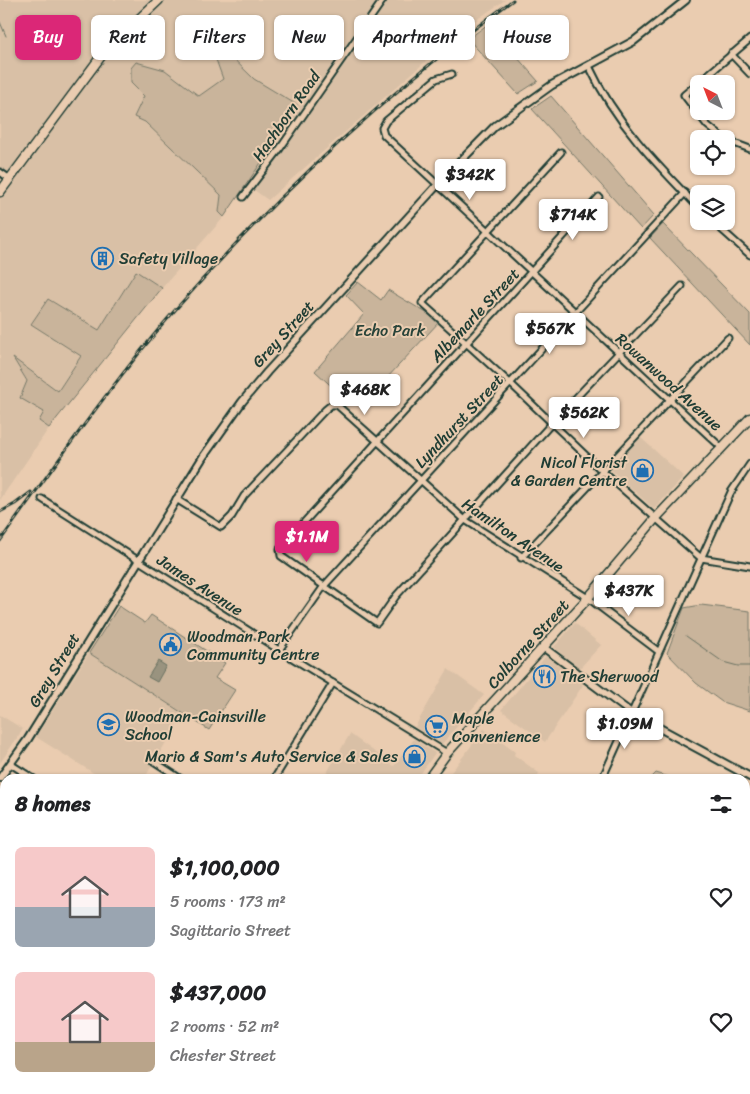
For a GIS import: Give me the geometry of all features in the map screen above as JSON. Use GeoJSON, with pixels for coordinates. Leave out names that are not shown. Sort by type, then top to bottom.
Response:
{"type":"FeatureCollection","features":[{"type":"Feature","properties":{"kind":"main road"},"geometry":{"type":"LineString","coordinates":[[0,192],[105,51],[159,0]]}},
{"type":"Feature","properties":{"kind":"main road","name":"Colborne Street"},"geometry":{"type":"LineString","coordinates":[[432,774],[447,753],[588,598],[655,519],[749,422]]}},
{"type":"Feature","properties":{"kind":"street","name":"Hachborn Road"},"geometry":{"type":"LineString","coordinates":[[243,197],[279,150],[384,0]]}},
{"type":"Feature","properties":{"kind":"street","name":"Grey Street"},"geometry":{"type":"LineString","coordinates":[[4,774],[12,765],[218,434],[256,384],[482,138],[509,115],[552,85],[634,41],[686,0]]}},
{"type":"Feature","properties":{"kind":"street"},"geometry":{"type":"LineString","coordinates":[[714,130],[707,124],[684,95],[750,39]]}},
{"type":"Feature","properties":{"kind":"street"},"geometry":{"type":"LineString","coordinates":[[732,54],[750,74]]}},
{"type":"Feature","properties":{"kind":"street"},"geometry":{"type":"LineString","coordinates":[[588,66],[606,98],[631,135],[690,199]]}},
{"type":"Feature","properties":{"kind":"street","name":"Rowanwood Avenue"},"geometry":{"type":"LineString","coordinates":[[452,74],[436,79],[386,121],[382,128],[387,139],[439,184],[486,232],[722,448]]}},
{"type":"Feature","properties":{"kind":"street"},"geometry":{"type":"LineString","coordinates":[[735,143],[750,149]]}},
{"type":"Feature","properties":{"kind":"street"},"geometry":{"type":"LineString","coordinates":[[561,152],[425,298],[422,303],[423,306],[510,383],[655,519],[701,558],[750,566]]}},
{"type":"Feature","properties":{"kind":"street"},"geometry":{"type":"LineString","coordinates":[[0,172],[10,178]]}},
{"type":"Feature","properties":{"kind":"street","name":"Lyndhurst Street"},"geometry":{"type":"LineString","coordinates":[[279,650],[324,586],[684,193]]}},
{"type":"Feature","properties":{"kind":"street","name":"Albemarle Street"},"geometry":{"type":"LineString","coordinates":[[324,586],[281,556],[280,549],[599,197]]}},
{"type":"Feature","properties":{"kind":"street"},"geometry":{"type":"LineString","coordinates":[[722,230],[750,255]]}},
{"type":"Feature","properties":{"kind":"street"},"geometry":{"type":"LineString","coordinates":[[324,586],[377,623],[396,596],[552,422],[682,286]]}},
{"type":"Feature","properties":{"kind":"street"},"geometry":{"type":"LineString","coordinates":[[521,558],[601,470],[728,338]]}},
{"type":"Feature","properties":{"kind":"street","name":"Hamilton Avenue"},"geometry":{"type":"LineString","coordinates":[[176,499],[221,527],[232,516],[244,496],[325,410],[334,404],[340,406],[465,520],[521,558],[588,598],[658,651]]}},
{"type":"Feature","properties":{"kind":"street"},"geometry":{"type":"LineString","coordinates":[[604,774],[630,712],[731,492],[750,464]]}},
{"type":"Feature","properties":{"kind":"street","name":"James Avenue"},"geometry":{"type":"LineString","coordinates":[[42,499],[279,650],[447,753]]}},
{"type":"Feature","properties":{"kind":"street"},"geometry":{"type":"LineString","coordinates":[[543,647],[630,712],[744,774]]}},
{"type":"Feature","properties":{"kind":"street"},"geometry":{"type":"LineString","coordinates":[[277,774],[333,683]]}},
{"type":"Feature","properties":{"kind":"street"},"geometry":{"type":"LineString","coordinates":[[152,760],[173,774]]}},
{"type":"Feature","properties":{"kind":"street"},"geometry":{"type":"LineString","coordinates":[[12,765],[26,774]]}},
{"type":"Feature","properties":{"kind":"shaded area"},"geometry":{"type":"Polygon","coordinates":[[[0,0],[505,0],[475,21],[475,15],[354,15],[354,60],[427,60],[268,200],[246,184],[297,105],[254,79],[234,60],[264,60],[264,15],[175,15],[175,60],[216,60],[223,79],[199,97],[165,70],[136,62],[144,99],[134,117],[145,122],[221,195],[219,212],[224,217],[162,288],[136,272],[99,331],[49,299],[31,324],[81,356],[58,391],[14,359],[44,412],[39,421],[49,428],[0,500],[0,0]]]}},
{"type":"Feature","properties":{"kind":"shaded area","name":"Nicol Florist & Garden Centre"},"geometry":{"type":"Polygon","coordinates":[[[640,437],[684,477],[654,509],[611,470],[640,437]]]}},
{"type":"Feature","properties":{"kind":"shaded area"},"geometry":{"type":"Polygon","coordinates":[[[575,623],[601,645],[579,669],[554,647],[575,623]]]}},
{"type":"Feature","properties":{"kind":"shaded area","name":"Woodman-Cainsville School"},"geometry":{"type":"Polygon","coordinates":[[[89,653],[183,714],[147,774],[95,774],[36,737],[89,653]]]}},
{"type":"Feature","properties":{"kind":"shaded area"},"geometry":{"type":"Polygon","coordinates":[[[546,656],[583,685],[545,742],[501,710],[546,656]]]}},
{"type":"Feature","properties":{"kind":"shaded area"},"geometry":{"type":"Polygon","coordinates":[[[158,661],[166,666],[157,682],[148,677],[158,661]]]}},
{"type":"Feature","properties":{"kind":"shaded area"},"geometry":{"type":"Polygon","coordinates":[[[448,669],[484,695],[442,744],[415,727],[448,669]]]}},
{"type":"Feature","properties":{"kind":"shaded area"},"geometry":{"type":"Polygon","coordinates":[[[0,715],[23,729],[0,763],[0,715]]]}},
{"type":"Feature","properties":{"kind":"shaded area"},"geometry":{"type":"Polygon","coordinates":[[[484,729],[515,752],[514,755],[539,773],[538,774],[450,774],[484,729]]]}},
{"type":"Feature","properties":{"kind":"shaded area"},"geometry":{"type":"Polygon","coordinates":[[[350,734],[394,766],[414,739],[435,753],[420,774],[326,774],[350,734]]]}},
{"type":"Feature","properties":{"kind":"green space"},"geometry":{"type":"Polygon","coordinates":[[[485,26],[485,58],[475,47],[475,34],[485,26]]]}},
{"type":"Feature","properties":{"kind":"green space"},"geometry":{"type":"Polygon","coordinates":[[[216,60],[235,60],[254,79],[297,105],[269,151],[224,217],[219,212],[221,195],[145,122],[134,117],[144,96],[131,83],[131,68],[136,62],[165,70],[199,96],[223,79],[216,60]]]}},
{"type":"Feature","properties":{"kind":"green space"},"geometry":{"type":"Polygon","coordinates":[[[487,60],[520,60],[538,81],[518,94],[487,60]]]}},
{"type":"Feature","properties":{"kind":"green space"},"geometry":{"type":"Polygon","coordinates":[[[551,96],[654,215],[641,229],[532,109],[551,96]]]}},
{"type":"Feature","properties":{"kind":"green space"},"geometry":{"type":"Polygon","coordinates":[[[663,224],[750,314],[750,345],[650,238],[663,224]]]}},
{"type":"Feature","properties":{"kind":"green space"},"geometry":{"type":"Polygon","coordinates":[[[136,271],[162,288],[49,428],[39,421],[44,412],[20,398],[27,381],[13,358],[58,391],[81,356],[31,324],[48,299],[99,330],[136,271]]]}},
{"type":"Feature","properties":{"kind":"green space","name":"Echo Park"},"geometry":{"type":"Polygon","coordinates":[[[358,282],[381,300],[388,290],[440,321],[372,394],[354,383],[341,395],[315,371],[364,314],[346,295],[358,282]]]}},
{"type":"Feature","properties":{"kind":"green space"},"geometry":{"type":"Polygon","coordinates":[[[701,605],[750,611],[750,711],[722,702],[696,683],[667,653],[684,608],[701,605]]]}},
{"type":"Feature","properties":{"kind":"green space"},"geometry":{"type":"Polygon","coordinates":[[[119,606],[145,623],[151,615],[225,663],[215,678],[235,690],[209,730],[89,653],[119,606]]]}},
{"type":"Feature","properties":{"kind":"waterway"},"geometry":{"type":"LineString","coordinates":[[0,22],[6,36]]}},
{"type":"Feature","properties":{"kind":"waterway"},"geometry":{"type":"LineString","coordinates":[[686,636],[723,662],[738,666],[750,666]]}},
{"type":"Feature","properties":{"kind":"railway"},"geometry":{"type":"LineString","coordinates":[[0,541],[85,423],[130,365],[214,266],[294,185],[379,107],[422,70],[513,0]]}},
{"type":"Feature","properties":{"kind":"railway"},"geometry":{"type":"LineString","coordinates":[[0,512],[31,492]]}},
{"type":"Feature","properties":{"kind":"place","name":"Safety Village"},"geometry":{"type":"Point","coordinates":[103,258]}},
{"type":"Feature","properties":{"kind":"place","name":"Nicol Florist & Garden Centre"},"geometry":{"type":"Point","coordinates":[643,471]}},
{"type":"Feature","properties":{"kind":"place","name":"Woodman Park Community Centre"},"geometry":{"type":"Point","coordinates":[171,645]}},
{"type":"Feature","properties":{"kind":"place","name":"The Sherwood"},"geometry":{"type":"Point","coordinates":[544,676]}},
{"type":"Feature","properties":{"kind":"place","name":"Woodman-Cainsville School"},"geometry":{"type":"Point","coordinates":[109,725]}},
{"type":"Feature","properties":{"kind":"place","name":"Maple Convenience"},"geometry":{"type":"Point","coordinates":[436,727]}},
{"type":"Feature","properties":{"kind":"place","name":"Mario & Sam's Auto Service & Sales"},"geometry":{"type":"Point","coordinates":[414,756]}}]}
